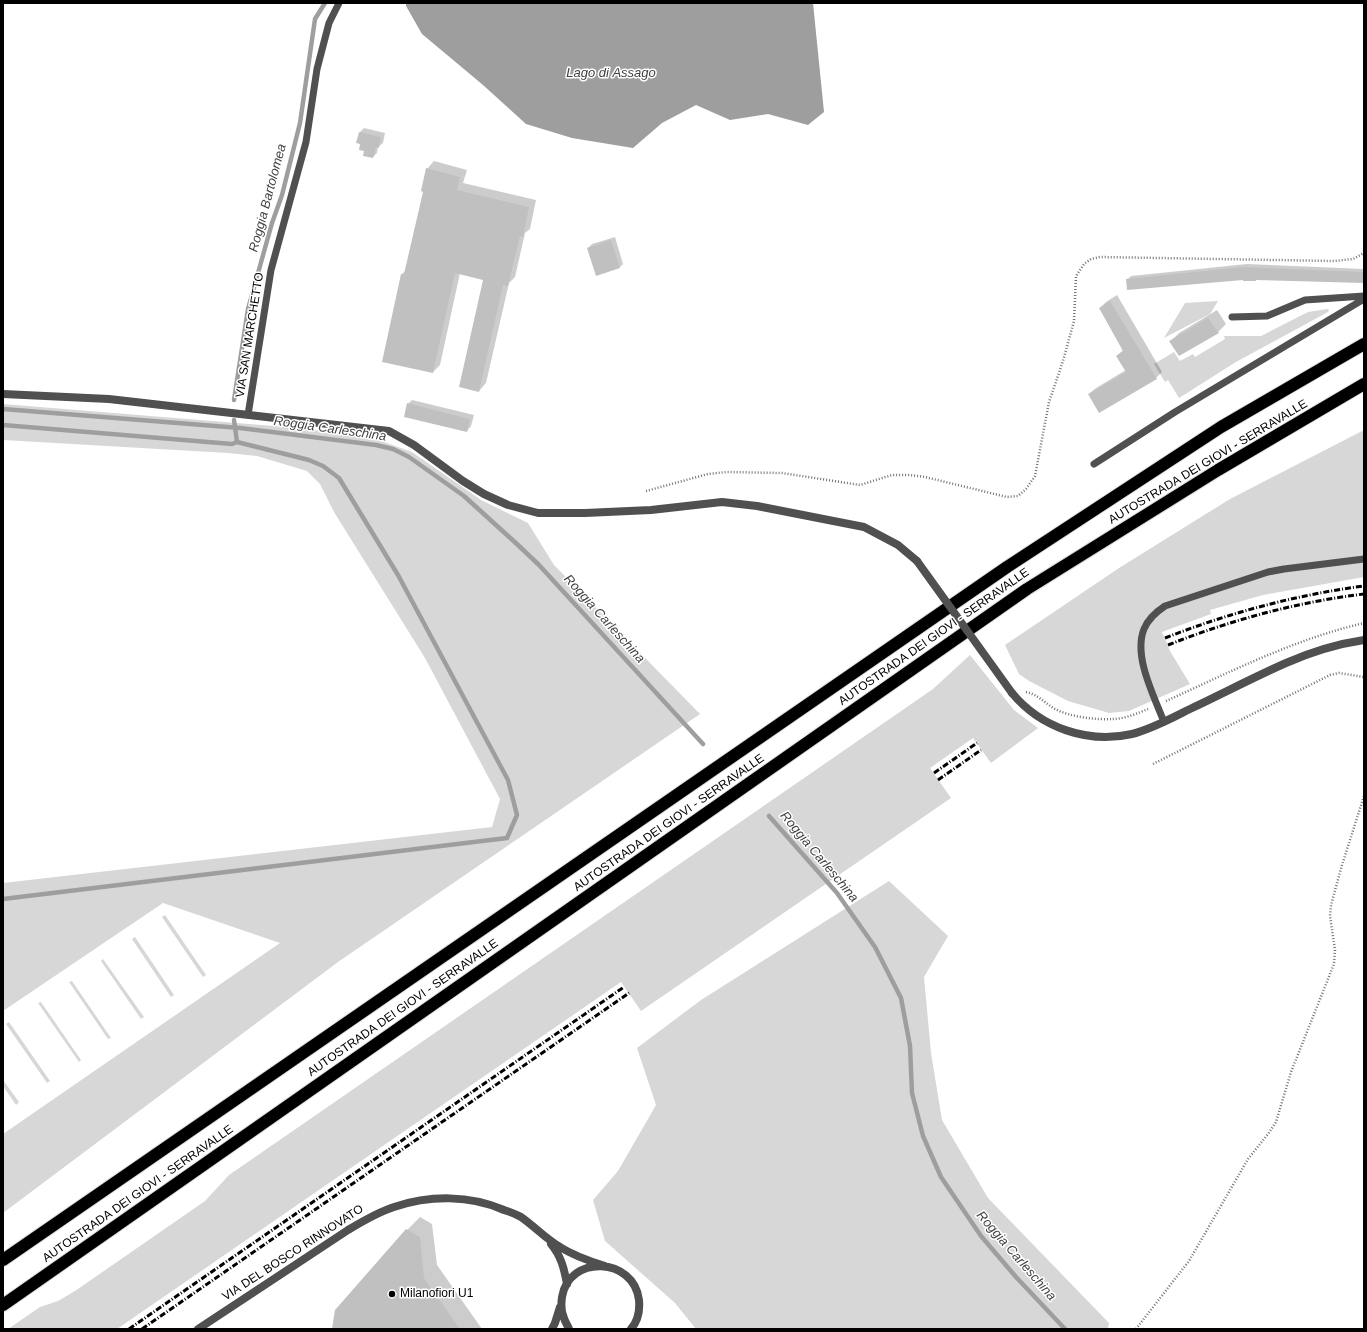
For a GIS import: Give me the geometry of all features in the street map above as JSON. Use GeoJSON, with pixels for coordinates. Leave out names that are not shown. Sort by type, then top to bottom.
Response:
{"type":"FeatureCollection","features":[{"type":"Feature","properties":{"kind":"highway","name":"AUTOSTRADA DEI GIOVI - SERRAVALLE"},"geometry":{"type":"LineString","coordinates":[[3,1260],[1007,567],[1221,427],[1364,344]]}},
{"type":"Feature","properties":{"kind":"highway","name":"AUTOSTRADA DEI GIOVI - SERRAVALLE"},"geometry":{"type":"LineString","coordinates":[[3,1305],[1027,589],[1218,470],[1364,384]]}},
{"type":"Feature","properties":{"kind":"street"},"geometry":{"type":"LineString","coordinates":[[3,394],[109,400],[389,431],[414,445],[463,481],[484,494],[508,505],[538,513],[585,513],[651,510],[722,502],[757,506],[864,527],[898,545],[917,561],[1017,699],[1040,718],[1052,725],[1094,737],[1132,734],[1146,729],[1164,722],[1286,663],[1325,649],[1364,640]]}},
{"type":"Feature","properties":{"kind":"street","name":"VIA DEL BOSCO RINNOVATO"},"geometry":{"type":"LineString","coordinates":[[198,1329],[348,1230],[372,1216],[393,1207],[413,1201],[442,1198],[469,1199],[495,1206],[520,1217],[559,1247],[576,1256],[616,1269],[626,1275],[634,1284],[638,1295],[640,1307],[638,1318]]}},
{"type":"Feature","properties":{"kind":"street","name":"VIA DEL BOSCO RINNOVATO"},"geometry":{"type":"LineString","coordinates":[[539,1232],[558,1252],[564,1266],[567,1284]]}},
{"type":"Feature","properties":{"kind":"street"},"geometry":{"type":"LineString","coordinates":[[552,1329],[555,1324],[567,1284],[574,1276],[583,1270],[594,1266],[605,1266]]}},
{"type":"Feature","properties":{"kind":"street"},"geometry":{"type":"LineString","coordinates":[[561,1304],[563,1318],[570,1329]]}},
{"type":"Feature","properties":{"kind":"street"},"geometry":{"type":"LineString","coordinates":[[632,1329],[638,1318]]}},
{"type":"Feature","properties":{"kind":"street"},"geometry":{"type":"LineString","coordinates":[[638,1318],[638,1329]]}},
{"type":"Feature","properties":{"kind":"lane","name":"VIA SAN MARCHETTO"},"geometry":{"type":"LineString","coordinates":[[248,415],[271,270],[306,142],[317,69],[330,23],[339,3]]}},
{"type":"Feature","properties":{"kind":"lane"},"geometry":{"type":"LineString","coordinates":[[1232,317],[1267,316],[1305,300],[1364,296]]}},
{"type":"Feature","properties":{"kind":"lane"},"geometry":{"type":"LineString","coordinates":[[1094,464],[1175,412],[1364,299]]}},
{"type":"Feature","properties":{"kind":"lane"},"geometry":{"type":"LineString","coordinates":[[1164,722],[1146,675],[1141,652],[1141,638],[1144,628],[1157,612],[1165,606],[1268,572],[1364,559]]}},
{"type":"Feature","properties":{"kind":"path"},"geometry":{"type":"LineString","coordinates":[[646,492],[708,474],[727,472],[782,473],[860,485],[892,475],[910,475],[925,477],[1007,497],[1018,496],[1026,490],[1035,476],[1049,402],[1063,361],[1074,321],[1076,276],[1084,264],[1091,259],[1100,257],[1334,261],[1353,259],[1364,253]]}},
{"type":"Feature","properties":{"kind":"path"},"geometry":{"type":"LineString","coordinates":[[1012,693],[1032,693],[1056,709],[1077,717],[1114,719],[1136,714],[1280,650],[1342,628],[1364,623]]}},
{"type":"Feature","properties":{"kind":"path"},"geometry":{"type":"LineString","coordinates":[[1153,764],[1330,675],[1339,673],[1364,677]]}},
{"type":"Feature","properties":{"kind":"path"},"geometry":{"type":"LineString","coordinates":[[1136,1329],[1189,1261],[1248,1159],[1276,1122],[1291,1072],[1334,964],[1335,950],[1330,916],[1331,905],[1364,796]]}},
{"type":"Feature","properties":{"kind":"shaded area"},"geometry":{"type":"Polygon","coordinates":[[[1218,301],[1210,314],[1164,338],[1185,303],[1218,301]]]}},
{"type":"Feature","properties":{"kind":"shaded area"},"geometry":{"type":"Polygon","coordinates":[[[1329,310],[1328,312],[1236,362],[1179,398],[1168,380],[1165,382],[1154,364],[1174,352],[1180,361],[1193,354],[1195,357],[1225,339],[1224,336],[1261,336],[1308,312],[1329,310]]]}},
{"type":"Feature","properties":{"kind":"shaded area"},"geometry":{"type":"Polygon","coordinates":[[[3,404],[286,427],[367,436],[412,452],[481,500],[528,523],[554,565],[700,714],[338,962],[3,1213],[3,1134],[280,943],[163,903],[3,1011],[3,883],[492,827],[500,799],[425,658],[334,512],[320,484],[307,471],[257,456],[228,453],[3,440],[3,404]]]}},
{"type":"Feature","properties":{"kind":"shaded area"},"geometry":{"type":"Polygon","coordinates":[[[1364,430],[1364,577],[1263,595],[1210,610],[1211,614],[1162,632],[1170,651],[1190,684],[1129,711],[1109,713],[1068,701],[1029,681],[1019,674],[1005,645],[1119,568],[1230,499],[1364,430]]]}},
{"type":"Feature","properties":{"kind":"shaded area"},"geometry":{"type":"Polygon","coordinates":[[[970,655],[1014,710],[1038,728],[991,763],[973,738],[930,768],[951,798],[641,1011],[621,982],[117,1329],[8,1329],[40,1307],[58,1301],[75,1291],[205,1201],[229,1175],[933,689],[970,655]]]}},
{"type":"Feature","properties":{"kind":"shaded area"},"geometry":{"type":"Polygon","coordinates":[[[889,881],[948,936],[924,977],[931,1053],[942,1120],[988,1198],[1109,1323],[1108,1329],[696,1329],[675,1303],[605,1241],[593,1200],[618,1171],[656,1105],[637,1048],[701,1000],[889,881]]]}},
{"type":"Feature","properties":{"kind":"shaded area"},"geometry":{"type":"Polygon","coordinates":[[[165,915],[206,975],[203,977],[162,917],[165,915]]]}},
{"type":"Feature","properties":{"kind":"shaded area"},"geometry":{"type":"Polygon","coordinates":[[[135,937],[174,995],[171,997],[132,939],[135,937]]]}},
{"type":"Feature","properties":{"kind":"shaded area"},"geometry":{"type":"Polygon","coordinates":[[[103,959],[144,1017],[141,1019],[101,961],[103,959]]]}},
{"type":"Feature","properties":{"kind":"shaded area"},"geometry":{"type":"Polygon","coordinates":[[[72,981],[111,1038],[108,1039],[69,982],[72,981]]]}},
{"type":"Feature","properties":{"kind":"shaded area"},"geometry":{"type":"Polygon","coordinates":[[[41,1002],[81,1060],[79,1062],[38,1003],[41,1002]]]}},
{"type":"Feature","properties":{"kind":"shaded area"},"geometry":{"type":"Polygon","coordinates":[[[9,1022],[50,1081],[47,1083],[6,1024],[9,1022]]]}},
{"type":"Feature","properties":{"kind":"shaded area"},"geometry":{"type":"Polygon","coordinates":[[[3,1080],[19,1102],[16,1105],[3,1086],[3,1080]]]}},
{"type":"Feature","properties":{"kind":"water","name":"Lago di Assago"},"geometry":{"type":"Polygon","coordinates":[[[406,3],[813,3],[824,112],[808,125],[768,114],[730,120],[696,105],[662,123],[633,148],[572,138],[526,124],[483,85],[422,34],[406,6],[406,3]]]}},
{"type":"Feature","properties":{"kind":"building"},"geometry":{"type":"Polygon","coordinates":[[[359,132],[381,137],[379,148],[376,147],[373,158],[363,156],[364,151],[359,150],[360,144],[356,143],[359,132]]]}},
{"type":"Feature","properties":{"kind":"building"},"geometry":{"type":"Polygon","coordinates":[[[426,168],[460,177],[457,190],[529,207],[523,237],[520,236],[508,286],[503,285],[479,392],[459,387],[483,280],[455,273],[433,373],[382,362],[401,274],[404,274],[423,192],[421,191],[426,168]]]}},
{"type":"Feature","properties":{"kind":"building"},"geometry":{"type":"Polygon","coordinates":[[[611,240],[620,268],[596,276],[587,248],[611,240]]]}},
{"type":"Feature","properties":{"kind":"building"},"geometry":{"type":"Polygon","coordinates":[[[1243,267],[1364,272],[1364,283],[1243,280],[1127,290],[1126,279],[1243,267]]]}},
{"type":"Feature","properties":{"kind":"building"},"geometry":{"type":"Polygon","coordinates":[[[1110,301],[1157,379],[1099,413],[1088,394],[1126,372],[1116,356],[1123,351],[1099,308],[1110,301]]]}},
{"type":"Feature","properties":{"kind":"building"},"geometry":{"type":"Polygon","coordinates":[[[1208,318],[1219,333],[1179,356],[1169,341],[1208,318]]]}},
{"type":"Feature","properties":{"kind":"building"},"geometry":{"type":"Polygon","coordinates":[[[407,403],[470,419],[467,432],[404,417],[407,403]]]}},
{"type":"Feature","properties":{"kind":"building","name":"Milanofiori U1"},"geometry":{"type":"Polygon","coordinates":[[[406,1229],[420,1237],[424,1278],[460,1329],[332,1329],[335,1310],[406,1229]]]}},
{"type":"Feature","properties":{"kind":"waterway","name":"Roggia Bartolomea"},"geometry":{"type":"LineString","coordinates":[[234,400],[248,309],[272,223],[282,195],[300,123],[315,19],[325,3]]}},
{"type":"Feature","properties":{"kind":"waterway","name":"Roggia Carleschina"},"geometry":{"type":"LineString","coordinates":[[3,409],[240,428],[376,445],[393,449],[409,457],[464,496],[518,545],[539,565],[703,744]]}},
{"type":"Feature","properties":{"kind":"waterway"},"geometry":{"type":"LineString","coordinates":[[3,425],[232,444],[237,442],[234,420]]}},
{"type":"Feature","properties":{"kind":"waterway"},"geometry":{"type":"LineString","coordinates":[[3,899],[507,838],[517,815],[508,780],[398,575],[339,478],[323,466],[309,460],[237,442]]}},
{"type":"Feature","properties":{"kind":"waterway","name":"Roggia Carleschina"},"geometry":{"type":"LineString","coordinates":[[769,816],[837,893],[875,947],[901,998],[910,1046],[912,1093],[923,1136],[941,1177],[981,1236],[1016,1277],[1065,1329]]}},
{"type":"Feature","properties":{"kind":"railway"},"geometry":{"type":"LineString","coordinates":[[1165,638],[1213,621],[1263,606],[1313,594],[1364,586]]}},
{"type":"Feature","properties":{"kind":"railway"},"geometry":{"type":"LineString","coordinates":[[1168,645],[1264,613],[1339,597],[1364,594]]}},
{"type":"Feature","properties":{"kind":"railway"},"geometry":{"type":"LineString","coordinates":[[934,773],[977,743]]}},
{"type":"Feature","properties":{"kind":"railway"},"geometry":{"type":"LineString","coordinates":[[938,780],[981,750]]}},
{"type":"Feature","properties":{"kind":"railway"},"geometry":{"type":"LineString","coordinates":[[129,1329],[624,987]]}},
{"type":"Feature","properties":{"kind":"railway"},"geometry":{"type":"LineString","coordinates":[[142,1329],[629,993]]}},
{"type":"Feature","properties":{"kind":"place","name":"Milanofiori U1"},"geometry":{"type":"Point","coordinates":[392,1294]}}]}
